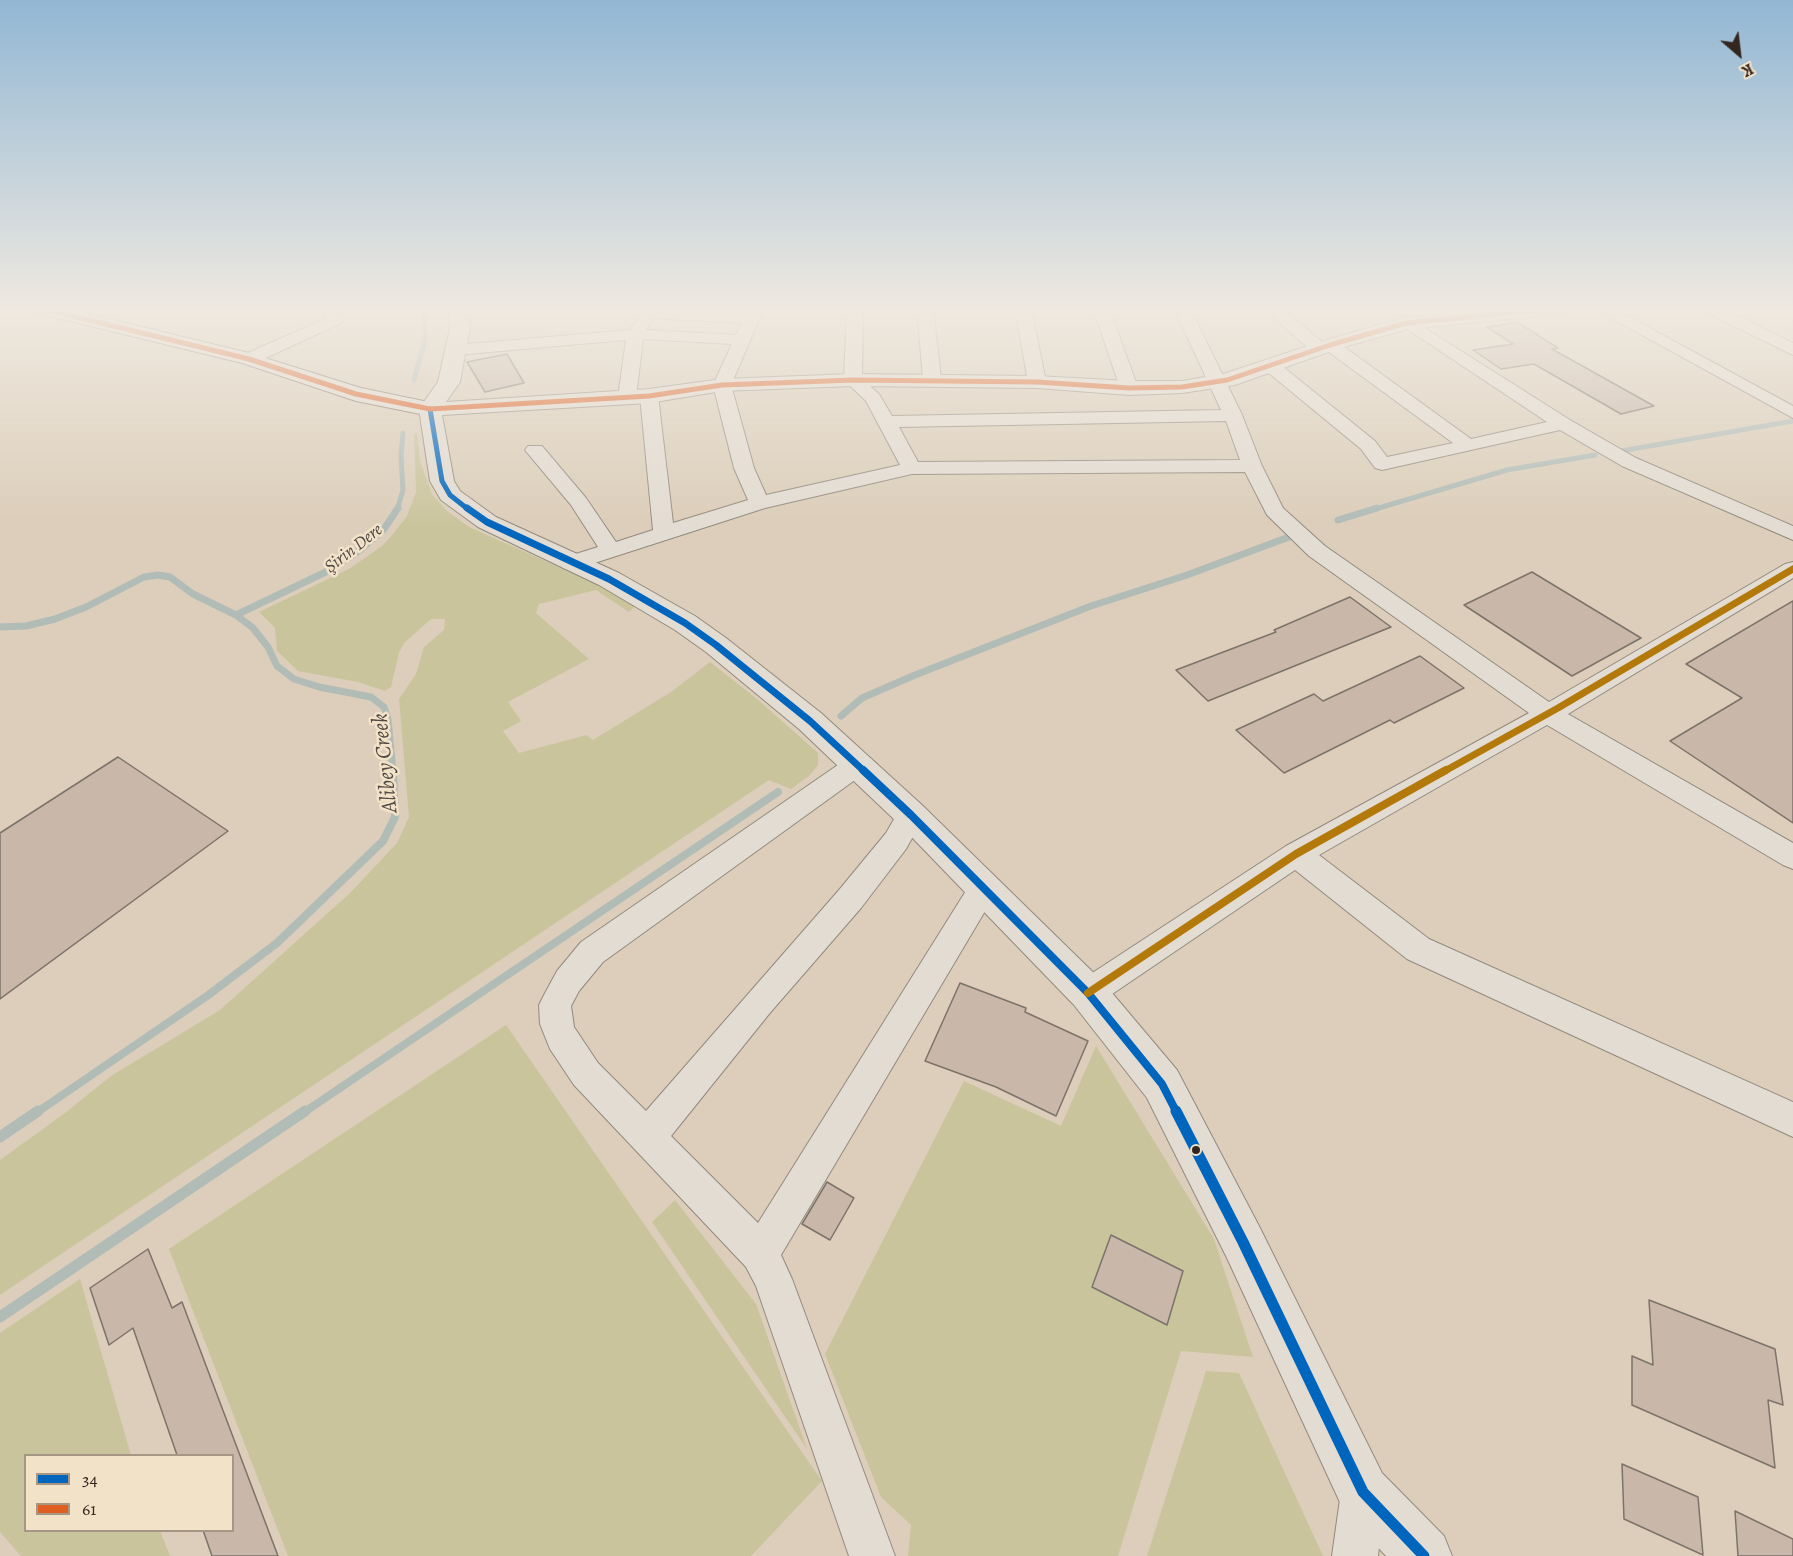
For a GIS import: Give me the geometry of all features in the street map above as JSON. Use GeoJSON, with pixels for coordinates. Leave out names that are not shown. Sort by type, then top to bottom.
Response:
{"type":"FeatureCollection","features":[{"type":"Feature","properties":{"kind":"street"},"geometry":{"type":"LineString","coordinates":[[315,381],[356,394],[430,409],[649,396],[722,385],[837,381]]}},
{"type":"Feature","properties":{"kind":"street"},"geometry":{"type":"LineString","coordinates":[[449,381],[430,409],[442,481],[450,495],[487,522],[609,579],[685,623],[716,645],[810,721],[911,815],[1088,993],[1162,1084],[1243,1242],[1363,1492],[1424,1556]]}},
{"type":"Feature","properties":{"kind":"street"},"geometry":{"type":"LineString","coordinates":[[627,397],[629,381]]}},
{"type":"Feature","properties":{"kind":"street"},"geometry":{"type":"LineString","coordinates":[[724,381],[722,385],[744,468],[759,503]]}},
{"type":"Feature","properties":{"kind":"street"},"geometry":{"type":"LineString","coordinates":[[854,381],[873,398],[912,468]]}},
{"type":"Feature","properties":{"kind":"street"},"geometry":{"type":"LineString","coordinates":[[964,381],[1037,382],[1129,388],[1182,387],[1223,381]]}},
{"type":"Feature","properties":{"kind":"street"},"geometry":{"type":"LineString","coordinates":[[1126,381],[1129,388]]}},
{"type":"Feature","properties":{"kind":"street"},"geometry":{"type":"LineString","coordinates":[[1289,381],[1368,445],[1382,464],[1563,424]]}},
{"type":"Feature","properties":{"kind":"street"},"geometry":{"type":"LineString","coordinates":[[1374,381],[1468,445]]}},
{"type":"Feature","properties":{"kind":"street"},"geometry":{"type":"LineString","coordinates":[[1496,381],[1563,424],[1629,462],[1793,534]]}},
{"type":"Feature","properties":{"kind":"street"},"geometry":{"type":"LineString","coordinates":[[1734,381],[1793,413]]}},
{"type":"Feature","properties":{"kind":"street"},"geometry":{"type":"LineString","coordinates":[[1218,382],[1252,466],[1274,511],[1317,551],[1548,714],[1793,857]]}},
{"type":"Feature","properties":{"kind":"street"},"geometry":{"type":"LineString","coordinates":[[649,396],[664,534]]}},
{"type":"Feature","properties":{"kind":"street"},"geometry":{"type":"LineString","coordinates":[[887,422],[1233,415]]}},
{"type":"Feature","properties":{"kind":"street"},"geometry":{"type":"LineString","coordinates":[[535,450],[579,502],[611,551]]}},
{"type":"Feature","properties":{"kind":"street"},"geometry":{"type":"LineString","coordinates":[[572,563],[759,503],[912,468],[1252,466]]}},
{"type":"Feature","properties":{"kind":"street"},"geometry":{"type":"LineString","coordinates":[[1088,993],[1296,854],[1548,714],[1793,569]]}},
{"type":"Feature","properties":{"kind":"street"},"geometry":{"type":"LineString","coordinates":[[857,765],[592,952],[568,981],[555,1005],[556,1024],[562,1038],[586,1074],[760,1253],[773,1279],[872,1556]]}},
{"type":"Feature","properties":{"kind":"street"},"geometry":{"type":"LineString","coordinates":[[648,1136],[758,1004],[850,900],[896,841],[911,815]]}},
{"type":"Feature","properties":{"kind":"street"},"geometry":{"type":"LineString","coordinates":[[1296,854],[1418,949],[1793,1120]]}},
{"type":"Feature","properties":{"kind":"street"},"geometry":{"type":"LineString","coordinates":[[760,1253],[786,1215],[984,887]]}},
{"type":"Feature","properties":{"kind":"street"},"geometry":{"type":"LineString","coordinates":[[1354,1556],[1363,1492]]}},
{"type":"Feature","properties":{"kind":"shaded area"},"geometry":{"type":"Polygon","coordinates":[[[417,433],[420,461],[432,494],[447,511],[469,527],[590,581],[635,606],[629,612],[596,590],[539,604],[536,613],[589,659],[508,702],[521,721],[503,731],[519,753],[587,735],[593,740],[671,692],[710,662],[757,699],[818,753],[818,765],[810,775],[791,789],[769,780],[0,1295],[0,1160],[111,1076],[220,1010],[350,893],[397,843],[409,817],[399,699],[416,674],[424,647],[444,630],[445,619],[431,619],[404,643],[399,653],[391,687],[385,691],[358,682],[298,671],[277,651],[275,628],[259,612],[349,569],[382,546],[393,534],[407,516],[416,492],[414,434],[417,433]]]}},
{"type":"Feature","properties":{"kind":"shaded area"},"geometry":{"type":"Polygon","coordinates":[[[506,1025],[822,1481],[751,1556],[288,1556],[169,1249],[506,1025]]]}},
{"type":"Feature","properties":{"kind":"shaded area"},"geometry":{"type":"Polygon","coordinates":[[[1096,1046],[1214,1239],[1253,1357],[1181,1351],[1118,1556],[908,1556],[911,1525],[881,1497],[825,1354],[964,1081],[1061,1126],[1096,1046]]]}},
{"type":"Feature","properties":{"kind":"shaded area"},"geometry":{"type":"Polygon","coordinates":[[[675,1200],[756,1304],[807,1449],[652,1222],[675,1200]]]}},
{"type":"Feature","properties":{"kind":"shaded area"},"geometry":{"type":"Polygon","coordinates":[[[80,1279],[131,1454],[24,1454],[24,1532],[160,1532],[170,1556],[21,1556],[0,1532],[0,1333],[80,1279]]]}},
{"type":"Feature","properties":{"kind":"shaded area"},"geometry":{"type":"Polygon","coordinates":[[[1206,1371],[1239,1373],[1323,1556],[1147,1556],[1206,1371]]]}},
{"type":"Feature","properties":{"kind":"building"},"geometry":{"type":"Polygon","coordinates":[[[478,381],[523,381],[524,383],[485,392],[478,381]]]}},
{"type":"Feature","properties":{"kind":"building"},"geometry":{"type":"Polygon","coordinates":[[[1563,381],[1609,381],[1654,406],[1621,414],[1563,381]]]}},
{"type":"Feature","properties":{"kind":"building"},"geometry":{"type":"Polygon","coordinates":[[[1532,572],[1641,638],[1572,676],[1464,605],[1532,572]]]}},
{"type":"Feature","properties":{"kind":"building"},"geometry":{"type":"Polygon","coordinates":[[[1350,597],[1391,627],[1208,701],[1176,670],[1276,632],[1274,630],[1350,597]]]}},
{"type":"Feature","properties":{"kind":"building"},"geometry":{"type":"Polygon","coordinates":[[[1793,601],[1793,823],[1670,741],[1742,698],[1686,664],[1793,601]]]}},
{"type":"Feature","properties":{"kind":"building"},"geometry":{"type":"Polygon","coordinates":[[[1420,656],[1464,688],[1394,723],[1390,720],[1284,773],[1236,730],[1314,694],[1323,701],[1420,656]]]}},
{"type":"Feature","properties":{"kind":"building"},"geometry":{"type":"Polygon","coordinates":[[[118,757],[228,831],[0,999],[0,833],[118,757]]]}},
{"type":"Feature","properties":{"kind":"building"},"geometry":{"type":"Polygon","coordinates":[[[960,983],[1026,1008],[1025,1012],[1088,1041],[1056,1116],[996,1087],[925,1061],[960,983]]]}},
{"type":"Feature","properties":{"kind":"building"},"geometry":{"type":"Polygon","coordinates":[[[827,1182],[854,1198],[830,1240],[802,1224],[827,1182]]]}},
{"type":"Feature","properties":{"kind":"building"},"geometry":{"type":"Polygon","coordinates":[[[1111,1235],[1183,1271],[1167,1325],[1092,1287],[1111,1235]]]}},
{"type":"Feature","properties":{"kind":"building"},"geometry":{"type":"Polygon","coordinates":[[[148,1249],[172,1308],[182,1302],[278,1556],[212,1556],[204,1532],[234,1532],[234,1454],[177,1454],[133,1328],[109,1345],[90,1288],[148,1249]]]}},
{"type":"Feature","properties":{"kind":"building"},"geometry":{"type":"Polygon","coordinates":[[[1649,1300],[1775,1349],[1783,1405],[1768,1400],[1775,1468],[1632,1405],[1632,1356],[1653,1365],[1649,1300]]]}},
{"type":"Feature","properties":{"kind":"building"},"geometry":{"type":"Polygon","coordinates":[[[1622,1464],[1698,1497],[1703,1555],[1624,1519],[1622,1464]]]}},
{"type":"Feature","properties":{"kind":"building"},"geometry":{"type":"Polygon","coordinates":[[[1735,1511],[1793,1539],[1793,1556],[1738,1556],[1735,1511]]]}},
{"type":"Feature","properties":{"kind":"waterway"},"geometry":{"type":"LineString","coordinates":[[1621,451],[1793,421]]}},
{"type":"Feature","properties":{"kind":"waterway","name":"Şirin Dere"},"geometry":{"type":"LineString","coordinates":[[397,509],[403,490],[401,456],[403,433]]}},
{"type":"Feature","properties":{"kind":"waterway"},"geometry":{"type":"LineString","coordinates":[[1372,510],[1507,470],[1595,455]]}},
{"type":"Feature","properties":{"kind":"waterway"},"geometry":{"type":"LineString","coordinates":[[1338,520],[1377,508]]}},
{"type":"Feature","properties":{"kind":"waterway","name":"Şirin Dere"},"geometry":{"type":"LineString","coordinates":[[236,615],[330,570],[360,550],[384,529],[397,509]]}},
{"type":"Feature","properties":{"kind":"waterway"},"geometry":{"type":"LineString","coordinates":[[841,716],[862,698],[915,675],[1091,606],[1187,575],[1289,537]]}},
{"type":"Feature","properties":{"kind":"waterway","name":"Alibey Creek"},"geometry":{"type":"LineString","coordinates":[[0,627],[26,626],[55,619],[86,607],[144,577],[158,575],[170,577],[193,594],[236,615]]}},
{"type":"Feature","properties":{"kind":"waterway","name":"Alibey Creek"},"geometry":{"type":"LineString","coordinates":[[236,615],[253,628],[268,647],[277,666],[294,679],[319,687],[371,697],[384,707],[388,719],[393,772]]}},
{"type":"Feature","properties":{"kind":"waterway","name":"Alibey Creek"},"geometry":{"type":"LineString","coordinates":[[36,1113],[207,996],[277,943],[383,841],[395,817],[393,770]]}},
{"type":"Feature","properties":{"kind":"waterway"},"geometry":{"type":"LineString","coordinates":[[303,1113],[778,792]]}},
{"type":"Feature","properties":{"kind":"waterway","name":"Alibey Creek"},"geometry":{"type":"LineString","coordinates":[[0,1137],[38,1111]]}},
{"type":"Feature","properties":{"kind":"waterway"},"geometry":{"type":"LineString","coordinates":[[0,1317],[305,1111]]}},
{"type":"Feature","properties":{"kind":"transit line","name":"61"},"geometry":{"type":"LineString","coordinates":[[315,381],[356,394],[430,409],[649,396],[722,385],[837,381]]}},
{"type":"Feature","properties":{"kind":"transit line","name":"61"},"geometry":{"type":"LineString","coordinates":[[909,381],[1037,382],[1129,388],[1182,387],[1223,381]]}},
{"type":"Feature","properties":{"kind":"transit line","name":"34"},"geometry":{"type":"LineString","coordinates":[[430,409],[442,481],[450,495],[487,522],[609,579],[685,623],[716,645],[810,721],[911,815],[1088,993],[1162,1084],[1243,1242],[1363,1492],[1424,1556]]}},
{"type":"Feature","properties":{"kind":"transit line"},"geometry":{"type":"LineString","coordinates":[[1088,993],[1296,854],[1558,708],[1793,569]]}}]}
